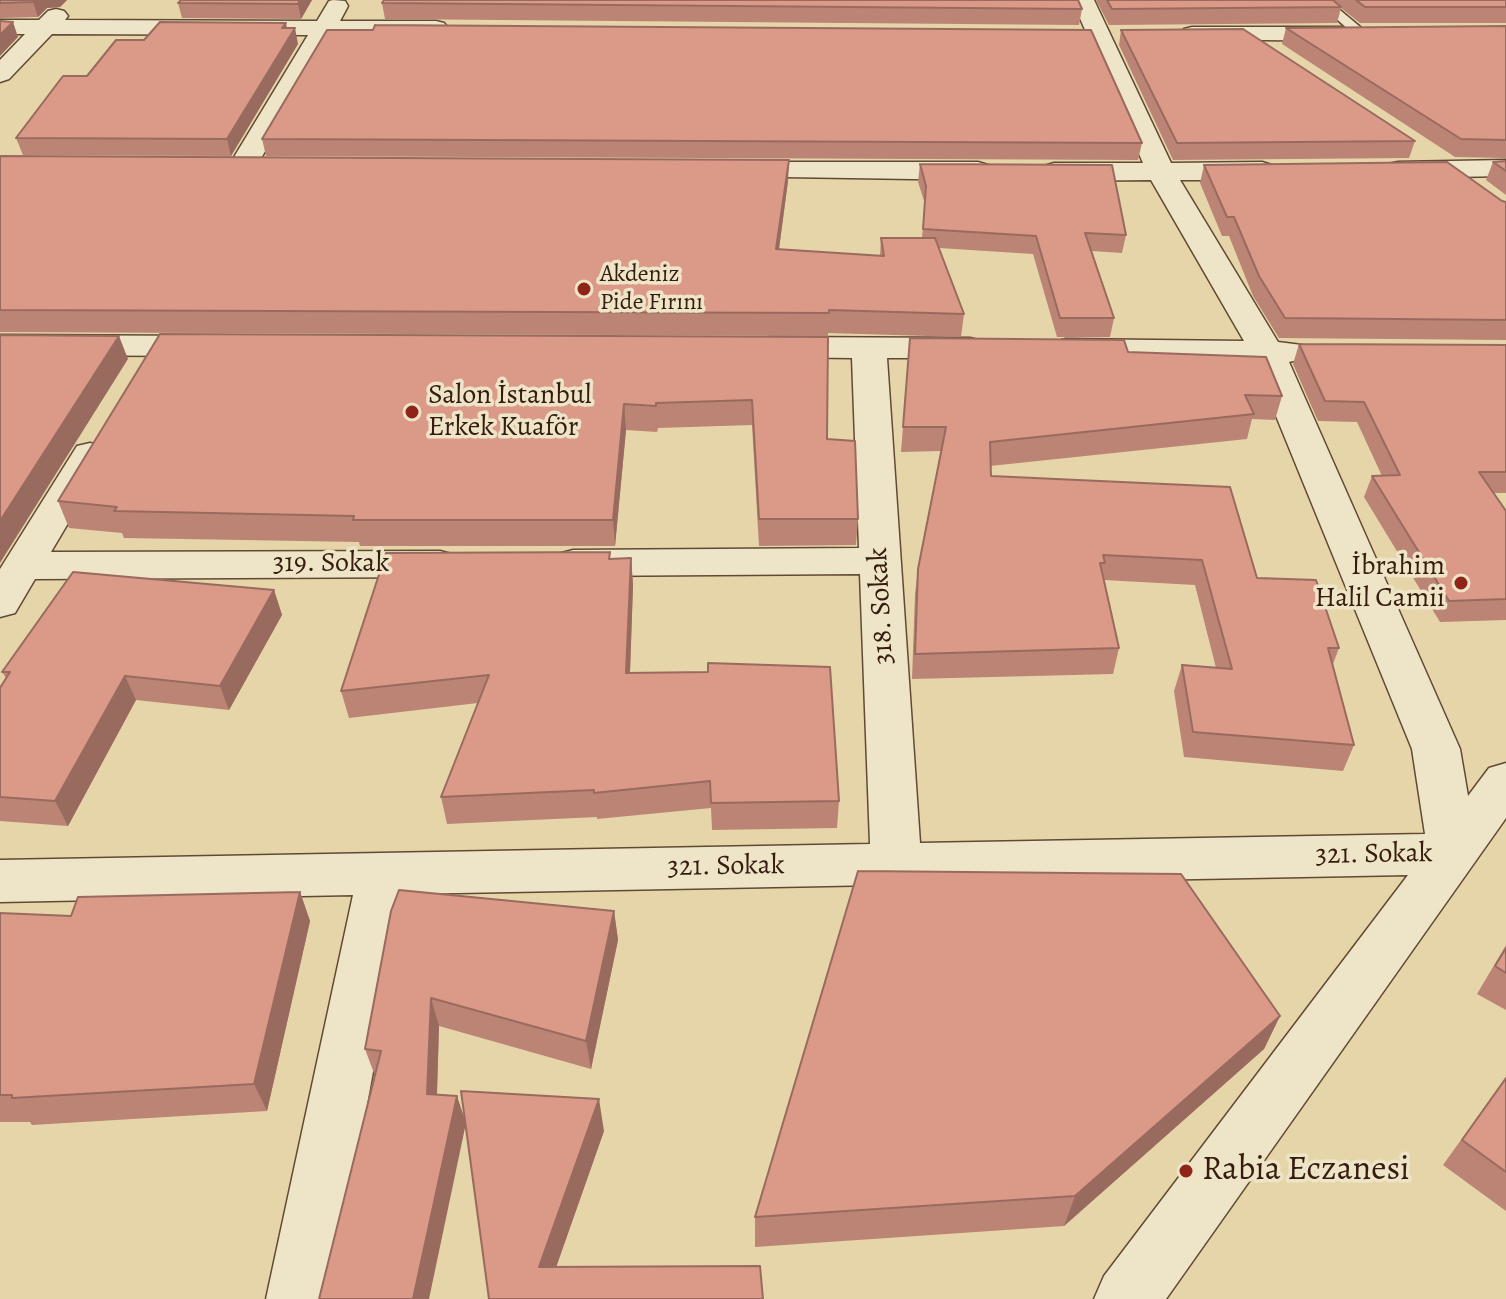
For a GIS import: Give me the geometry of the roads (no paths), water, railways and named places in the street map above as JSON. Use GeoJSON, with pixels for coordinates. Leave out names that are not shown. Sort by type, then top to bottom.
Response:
{"type":"FeatureCollection","features":[{"type":"Feature","properties":{"kind":"street"},"geometry":{"type":"LineString","coordinates":[[0,74],[71,0]]}},
{"type":"Feature","properties":{"kind":"street"},"geometry":{"type":"LineString","coordinates":[[242,167],[340,0]]}},
{"type":"Feature","properties":{"kind":"street"},"geometry":{"type":"LineString","coordinates":[[1083,0],[1161,172],[1267,352],[1436,749],[1453,854]]}},
{"type":"Feature","properties":{"kind":"street"},"geometry":{"type":"LineString","coordinates":[[0,27],[467,29]]}},
{"type":"Feature","properties":{"kind":"street"},"geometry":{"type":"LineString","coordinates":[[1245,34],[1285,60]]}},
{"type":"Feature","properties":{"kind":"street"},"geometry":{"type":"LineString","coordinates":[[1173,35],[1387,34]]}},
{"type":"Feature","properties":{"kind":"street"},"geometry":{"type":"LineString","coordinates":[[1416,146],[1483,194]]}},
{"type":"Feature","properties":{"kind":"street"},"geometry":{"type":"LineString","coordinates":[[212,167],[274,167]]}},
{"type":"Feature","properties":{"kind":"street"},"geometry":{"type":"LineString","coordinates":[[1368,170],[1506,168]]}},
{"type":"Feature","properties":{"kind":"street"},"geometry":{"type":"LineString","coordinates":[[701,170],[1002,171]]}},
{"type":"Feature","properties":{"kind":"street"},"geometry":{"type":"LineString","coordinates":[[1034,172],[1289,171]]}},
{"type":"Feature","properties":{"kind":"street"},"geometry":{"type":"LineString","coordinates":[[0,345],[251,346]]}},
{"type":"Feature","properties":{"kind":"street"},"geometry":{"type":"LineString","coordinates":[[132,385],[156,346]]}},
{"type":"Feature","properties":{"kind":"street"},"geometry":{"type":"LineString","coordinates":[[742,347],[1315,352]]}},
{"type":"Feature","properties":{"kind":"street","name":"318. Sokak"},"geometry":{"type":"LineString","coordinates":[[869,347],[896,864]]}},
{"type":"Feature","properties":{"kind":"street"},"geometry":{"type":"LineString","coordinates":[[0,603],[109,424]]}},
{"type":"Feature","properties":{"kind":"street"},"geometry":{"type":"LineString","coordinates":[[531,563],[880,561]]}},
{"type":"Feature","properties":{"kind":"street","name":"319. Sokak"},"geometry":{"type":"LineString","coordinates":[[23,566],[483,564]]}},
{"type":"Feature","properties":{"kind":"street"},"geometry":{"type":"LineString","coordinates":[[1127,1299],[1506,781]]}},
{"type":"Feature","properties":{"kind":"street","name":"321. Sokak"},"geometry":{"type":"LineString","coordinates":[[0,881],[1453,854]]}},
{"type":"Feature","properties":{"kind":"street"},"geometry":{"type":"LineString","coordinates":[[299,1299],[383,873]]}},
{"type":"Feature","properties":{"kind":"lane"},"geometry":{"type":"LineString","coordinates":[[1321,0],[1361,34]]}},
{"type":"Feature","properties":{"kind":"place","name":"Akdeniz Pide Fırını"},"geometry":{"type":"Point","coordinates":[584,289]}},
{"type":"Feature","properties":{"kind":"place","name":"Salon İstanbul Erkek Kuaför"},"geometry":{"type":"Point","coordinates":[412,412]}},
{"type":"Feature","properties":{"kind":"place","name":"İbrahim Halil Camii"},"geometry":{"type":"Point","coordinates":[1461,583]}},
{"type":"Feature","properties":{"kind":"place","name":"Rabia Eczanesi"},"geometry":{"type":"Point","coordinates":[1186,1171]}}]}
